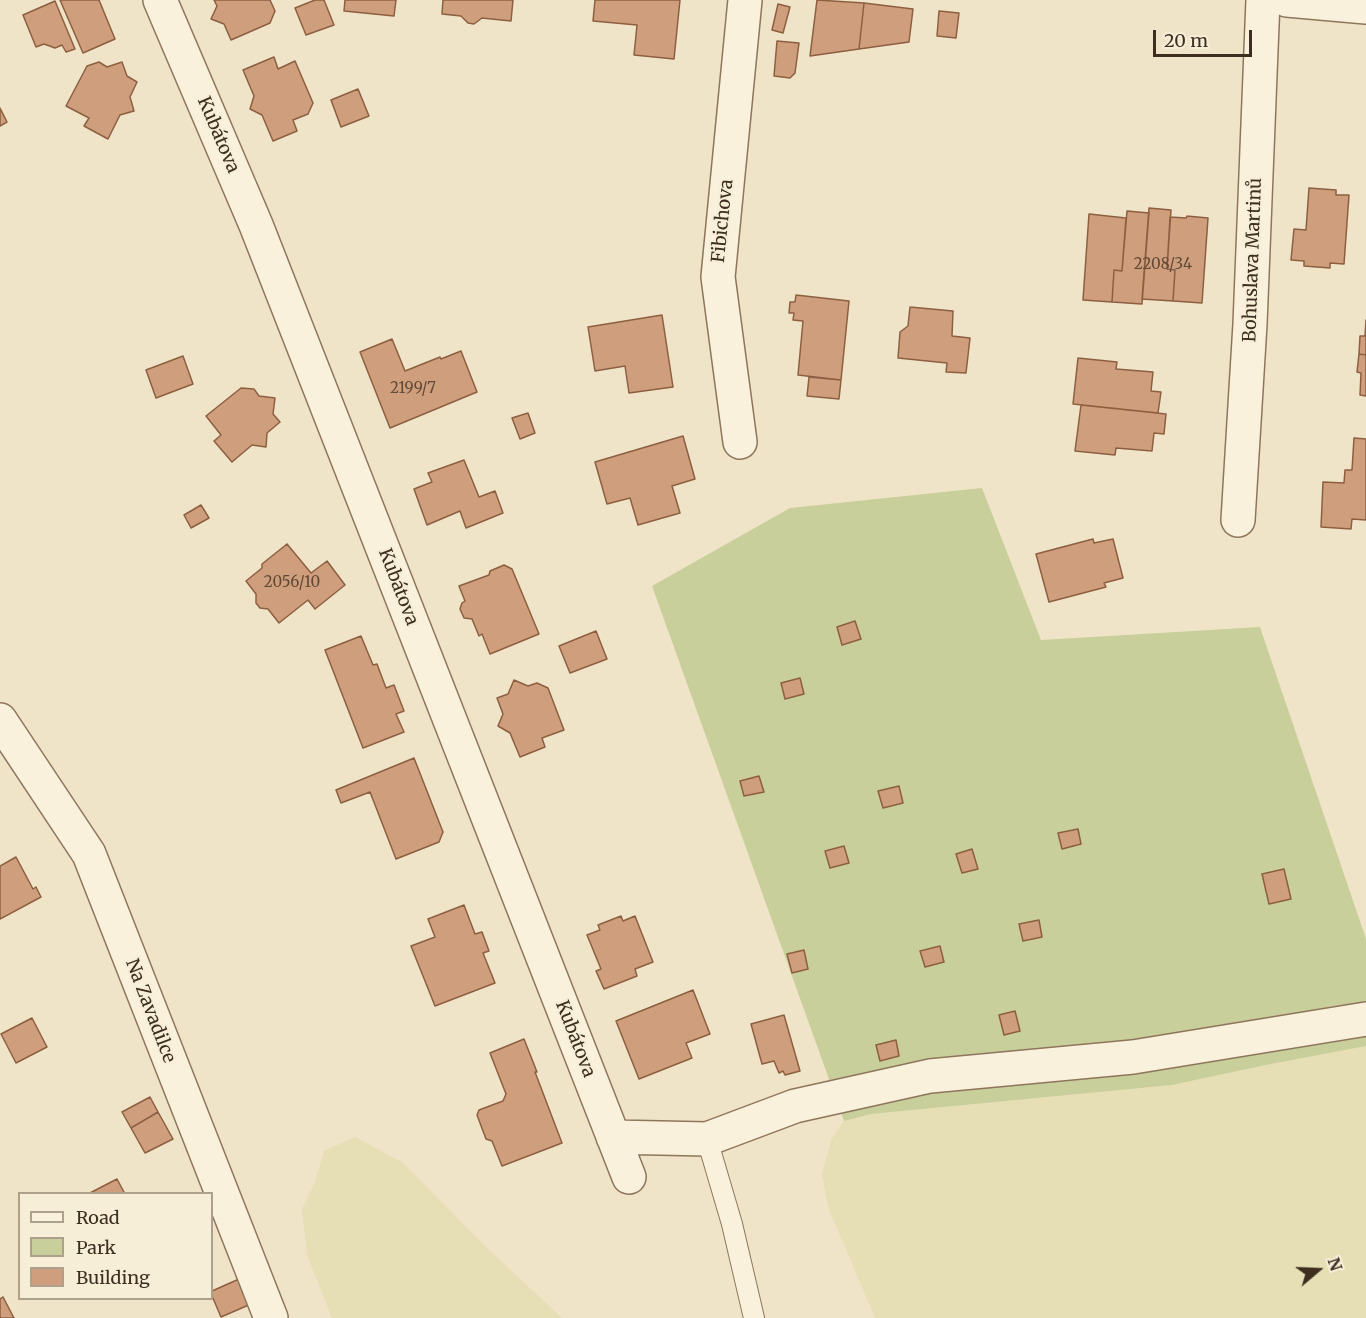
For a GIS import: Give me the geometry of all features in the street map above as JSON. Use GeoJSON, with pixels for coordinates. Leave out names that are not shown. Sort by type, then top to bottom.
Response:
{"type":"FeatureCollection","features":[{"type":"Feature","properties":{"kind":"street","name":"Kubátova"},"geometry":{"type":"LineString","coordinates":[[160,0],[256,225],[629,1177]]}},
{"type":"Feature","properties":{"kind":"street","name":"Fibichova"},"geometry":{"type":"LineString","coordinates":[[740,442],[718,277],[745,0]]}},
{"type":"Feature","properties":{"kind":"street","name":"Bohuslava Martinů"},"geometry":{"type":"LineString","coordinates":[[1238,520],[1250,324],[1263,0]]}},
{"type":"Feature","properties":{"kind":"street"},"geometry":{"type":"LineString","coordinates":[[1287,0],[1366,7]]}},
{"type":"Feature","properties":{"kind":"street","name":"Na Zavadilce"},"geometry":{"type":"LineString","coordinates":[[0,720],[89,854],[271,1318]]}},
{"type":"Feature","properties":{"kind":"street"},"geometry":{"type":"LineString","coordinates":[[613,1137],[707,1138],[795,1106],[930,1076],[1133,1057],[1366,1019]]}},
{"type":"Feature","properties":{"kind":"lane"},"geometry":{"type":"LineString","coordinates":[[707,1138],[732,1224],[754,1318]]}},
{"type":"Feature","properties":{"kind":"shaded area"},"geometry":{"type":"Polygon","coordinates":[[[1366,1046],[1366,1318],[875,1318],[828,1207],[822,1174],[831,1140],[844,1121],[871,1114],[1172,1085],[1366,1046]]]}},
{"type":"Feature","properties":{"kind":"shaded area"},"geometry":{"type":"Polygon","coordinates":[[[355,1137],[402,1162],[487,1248],[562,1318],[332,1318],[307,1255],[302,1209],[315,1182],[324,1151],[355,1137]]]}},
{"type":"Feature","properties":{"kind":"green space"},"geometry":{"type":"Polygon","coordinates":[[[982,488],[1041,640],[1260,627],[1366,939],[1366,1046],[1172,1085],[871,1114],[844,1121],[652,586],[790,508],[982,488]]]}},
{"type":"Feature","properties":{"kind":"building"},"geometry":{"type":"Polygon","coordinates":[[[60,0],[99,0],[115,39],[83,53],[60,0]]]}},
{"type":"Feature","properties":{"kind":"building"},"geometry":{"type":"Polygon","coordinates":[[[214,0],[270,0],[275,11],[270,23],[231,40],[224,24],[211,19],[217,6],[214,0]]]}},
{"type":"Feature","properties":{"kind":"building"},"geometry":{"type":"Polygon","coordinates":[[[315,0],[324,0],[334,25],[306,35],[295,8],[315,0]]]}},
{"type":"Feature","properties":{"kind":"building"},"geometry":{"type":"Polygon","coordinates":[[[345,0],[396,0],[394,16],[344,11],[345,0]]]}},
{"type":"Feature","properties":{"kind":"building"},"geometry":{"type":"Polygon","coordinates":[[[443,0],[513,0],[511,21],[482,18],[474,24],[468,23],[461,16],[442,14],[443,0]]]}},
{"type":"Feature","properties":{"kind":"building"},"geometry":{"type":"Polygon","coordinates":[[[595,0],[680,0],[674,59],[634,55],[637,25],[593,21],[595,0]]]}},
{"type":"Feature","properties":{"kind":"building"},"geometry":{"type":"Polygon","coordinates":[[[817,0],[864,3],[859,49],[810,56],[817,0]]]}},
{"type":"Feature","properties":{"kind":"building"},"geometry":{"type":"Polygon","coordinates":[[[55,1],[75,49],[66,52],[62,45],[55,48],[44,44],[36,47],[23,15],[55,1]]]}},
{"type":"Feature","properties":{"kind":"building"},"geometry":{"type":"Polygon","coordinates":[[[864,3],[913,9],[909,42],[859,49],[864,3]]]}},
{"type":"Feature","properties":{"kind":"building"},"geometry":{"type":"Polygon","coordinates":[[[778,4],[790,7],[783,33],[772,30],[778,4]]]}},
{"type":"Feature","properties":{"kind":"building"},"geometry":{"type":"Polygon","coordinates":[[[939,11],[959,13],[956,38],[937,36],[939,11]]]}},
{"type":"Feature","properties":{"kind":"building"},"geometry":{"type":"Polygon","coordinates":[[[777,41],[799,43],[795,73],[790,78],[774,76],[777,41]]]}},
{"type":"Feature","properties":{"kind":"building"},"geometry":{"type":"Polygon","coordinates":[[[274,57],[278,69],[295,61],[313,103],[308,114],[293,120],[297,131],[273,141],[262,115],[250,109],[254,96],[243,70],[274,57]]]}},
{"type":"Feature","properties":{"kind":"building"},"geometry":{"type":"Polygon","coordinates":[[[99,62],[107,67],[122,62],[127,76],[137,82],[130,97],[134,111],[120,115],[108,139],[84,126],[89,118],[66,106],[87,66],[99,62]]]}},
{"type":"Feature","properties":{"kind":"building"},"geometry":{"type":"Polygon","coordinates":[[[358,89],[369,116],[341,127],[331,100],[358,89]]]}},
{"type":"Feature","properties":{"kind":"building"},"geometry":{"type":"Polygon","coordinates":[[[0,108],[7,122],[0,126],[0,108]]]}},
{"type":"Feature","properties":{"kind":"building"},"geometry":{"type":"Polygon","coordinates":[[[1309,188],[1336,190],[1336,195],[1349,195],[1344,264],[1330,263],[1330,268],[1304,266],[1304,261],[1291,260],[1294,229],[1306,230],[1309,188]]]}},
{"type":"Feature","properties":{"kind":"building"},"geometry":{"type":"Polygon","coordinates":[[[1149,208],[1171,210],[1167,269],[1175,270],[1173,301],[1142,299],[1149,208]]]}},
{"type":"Feature","properties":{"kind":"building"},"geometry":{"type":"Polygon","coordinates":[[[1127,211],[1149,213],[1142,304],[1112,302],[1114,270],[1122,271],[1127,211]]]}},
{"type":"Feature","properties":{"kind":"building"},"geometry":{"type":"Polygon","coordinates":[[[1089,214],[1126,218],[1122,271],[1114,270],[1112,302],[1083,300],[1089,214]]]}},
{"type":"Feature","properties":{"kind":"building"},"geometry":{"type":"Polygon","coordinates":[[[1187,216],[1208,218],[1202,303],[1173,301],[1175,270],[1167,269],[1170,217],[1186,218],[1187,216]]]}},
{"type":"Feature","properties":{"kind":"building"},"geometry":{"type":"Polygon","coordinates":[[[796,295],[849,301],[841,380],[798,375],[803,321],[793,320],[794,313],[789,313],[790,302],[795,302],[796,295]]]}},
{"type":"Feature","properties":{"kind":"building"},"geometry":{"type":"Polygon","coordinates":[[[910,307],[953,311],[952,336],[970,338],[966,373],[946,372],[947,363],[898,358],[900,332],[908,326],[910,307]]]}},
{"type":"Feature","properties":{"kind":"building"},"geometry":{"type":"Polygon","coordinates":[[[662,315],[673,387],[629,393],[625,366],[595,371],[588,327],[662,315]]]}},
{"type":"Feature","properties":{"kind":"building"},"geometry":{"type":"Polygon","coordinates":[[[1366,320],[1366,355],[1359,354],[1360,336],[1365,336],[1366,320]]]}},
{"type":"Feature","properties":{"kind":"building"},"geometry":{"type":"Polygon","coordinates":[[[392,339],[405,371],[461,351],[477,392],[390,428],[360,352],[392,339]]]}},
{"type":"Feature","properties":{"kind":"building"},"geometry":{"type":"Polygon","coordinates":[[[1359,354],[1366,355],[1366,396],[1360,395],[1361,373],[1357,372],[1359,354]]]}},
{"type":"Feature","properties":{"kind":"building"},"geometry":{"type":"Polygon","coordinates":[[[183,356],[193,384],[156,398],[146,370],[183,356]]]}},
{"type":"Feature","properties":{"kind":"building"},"geometry":{"type":"Polygon","coordinates":[[[1078,358],[1117,362],[1116,369],[1153,372],[1151,391],[1161,392],[1158,413],[1073,404],[1078,358]]]}},
{"type":"Feature","properties":{"kind":"building"},"geometry":{"type":"Polygon","coordinates":[[[809,377],[841,380],[839,399],[807,396],[809,377]]]}},
{"type":"Feature","properties":{"kind":"building"},"geometry":{"type":"Polygon","coordinates":[[[241,388],[254,389],[259,396],[275,398],[273,414],[280,422],[267,433],[266,447],[252,445],[232,462],[214,441],[221,435],[206,416],[241,388]]]}},
{"type":"Feature","properties":{"kind":"building"},"geometry":{"type":"Polygon","coordinates":[[[1081,405],[1166,414],[1164,434],[1154,433],[1152,451],[1116,448],[1115,455],[1075,451],[1081,405]]]}},
{"type":"Feature","properties":{"kind":"building"},"geometry":{"type":"Polygon","coordinates":[[[528,413],[535,433],[520,439],[512,418],[528,413]]]}},
{"type":"Feature","properties":{"kind":"building"},"geometry":{"type":"Polygon","coordinates":[[[683,436],[695,479],[672,486],[680,513],[638,525],[630,498],[607,504],[595,462],[683,436]]]}},
{"type":"Feature","properties":{"kind":"building"},"geometry":{"type":"Polygon","coordinates":[[[1354,438],[1366,439],[1366,520],[1352,519],[1351,529],[1321,527],[1323,482],[1344,483],[1345,470],[1352,470],[1354,438]]]}},
{"type":"Feature","properties":{"kind":"building"},"geometry":{"type":"Polygon","coordinates":[[[464,460],[479,497],[495,491],[503,513],[466,528],[460,511],[427,525],[414,489],[432,482],[428,473],[464,460]]]}},
{"type":"Feature","properties":{"kind":"building"},"geometry":{"type":"Polygon","coordinates":[[[201,505],[209,518],[191,528],[184,515],[201,505]]]}},
{"type":"Feature","properties":{"kind":"building"},"geometry":{"type":"Polygon","coordinates":[[[1093,539],[1094,543],[1113,539],[1123,578],[1104,583],[1106,587],[1049,602],[1036,554],[1093,539]]]}},
{"type":"Feature","properties":{"kind":"building"},"geometry":{"type":"Polygon","coordinates":[[[287,544],[311,573],[327,561],[345,585],[315,609],[308,600],[279,623],[268,609],[260,608],[256,603],[256,594],[246,581],[262,568],[262,564],[287,544]]]}},
{"type":"Feature","properties":{"kind":"building"},"geometry":{"type":"Polygon","coordinates":[[[504,565],[512,569],[539,634],[490,654],[482,634],[479,636],[472,619],[464,618],[460,609],[465,601],[459,586],[489,575],[490,571],[504,565]]]}},
{"type":"Feature","properties":{"kind":"building"},"geometry":{"type":"Polygon","coordinates":[[[855,621],[861,639],[842,645],[837,627],[855,621]]]}},
{"type":"Feature","properties":{"kind":"building"},"geometry":{"type":"Polygon","coordinates":[[[596,631],[607,659],[570,673],[559,646],[596,631]]]}},
{"type":"Feature","properties":{"kind":"building"},"geometry":{"type":"Polygon","coordinates":[[[361,636],[373,665],[377,664],[386,688],[394,685],[404,711],[396,714],[404,732],[363,748],[325,650],[361,636]]]}},
{"type":"Feature","properties":{"kind":"building"},"geometry":{"type":"Polygon","coordinates":[[[800,678],[804,694],[785,699],[781,683],[800,678]]]}},
{"type":"Feature","properties":{"kind":"building"},"geometry":{"type":"Polygon","coordinates":[[[514,680],[528,686],[537,683],[548,688],[564,730],[542,738],[545,747],[520,757],[510,733],[498,726],[503,714],[497,698],[508,694],[514,680]]]}},
{"type":"Feature","properties":{"kind":"building"},"geometry":{"type":"Polygon","coordinates":[[[414,758],[443,832],[439,842],[396,859],[370,792],[341,803],[336,790],[414,758]]]}},
{"type":"Feature","properties":{"kind":"building"},"geometry":{"type":"Polygon","coordinates":[[[759,776],[764,792],[744,796],[740,781],[759,776]]]}},
{"type":"Feature","properties":{"kind":"building"},"geometry":{"type":"Polygon","coordinates":[[[899,786],[903,803],[883,808],[878,791],[899,786]]]}},
{"type":"Feature","properties":{"kind":"building"},"geometry":{"type":"Polygon","coordinates":[[[1078,829],[1081,844],[1062,849],[1058,833],[1078,829]]]}},
{"type":"Feature","properties":{"kind":"building"},"geometry":{"type":"Polygon","coordinates":[[[844,846],[849,863],[830,868],[825,851],[844,846]]]}},
{"type":"Feature","properties":{"kind":"building"},"geometry":{"type":"Polygon","coordinates":[[[972,849],[978,869],[962,873],[956,854],[972,849]]]}},
{"type":"Feature","properties":{"kind":"building"},"geometry":{"type":"Polygon","coordinates":[[[16,857],[33,889],[36,887],[41,897],[0,919],[0,866],[16,857]]]}},
{"type":"Feature","properties":{"kind":"building"},"geometry":{"type":"Polygon","coordinates":[[[1284,869],[1291,899],[1269,904],[1262,874],[1284,869]]]}},
{"type":"Feature","properties":{"kind":"building"},"geometry":{"type":"Polygon","coordinates":[[[464,905],[475,934],[482,932],[489,951],[483,953],[495,983],[435,1006],[411,946],[435,937],[428,919],[464,905]]]}},
{"type":"Feature","properties":{"kind":"building"},"geometry":{"type":"Polygon","coordinates":[[[621,916],[623,921],[635,916],[653,962],[635,969],[637,976],[604,989],[596,971],[601,969],[587,935],[600,930],[598,925],[621,916]]]}},
{"type":"Feature","properties":{"kind":"building"},"geometry":{"type":"Polygon","coordinates":[[[1039,920],[1042,937],[1023,941],[1019,924],[1039,920]]]}},
{"type":"Feature","properties":{"kind":"building"},"geometry":{"type":"Polygon","coordinates":[[[940,946],[944,962],[925,967],[920,951],[940,946]]]}},
{"type":"Feature","properties":{"kind":"building"},"geometry":{"type":"Polygon","coordinates":[[[804,950],[808,969],[792,973],[787,954],[804,950]]]}},
{"type":"Feature","properties":{"kind":"building"},"geometry":{"type":"Polygon","coordinates":[[[693,990],[710,1034],[686,1043],[692,1058],[639,1079],[616,1021],[693,990]]]}},
{"type":"Feature","properties":{"kind":"building"},"geometry":{"type":"Polygon","coordinates":[[[1015,1011],[1020,1031],[1004,1035],[999,1015],[1015,1011]]]}},
{"type":"Feature","properties":{"kind":"building"},"geometry":{"type":"Polygon","coordinates":[[[784,1015],[800,1071],[785,1075],[783,1071],[779,1073],[774,1061],[762,1064],[751,1024],[784,1015]]]}},
{"type":"Feature","properties":{"kind":"building"},"geometry":{"type":"Polygon","coordinates":[[[32,1018],[47,1047],[16,1063],[1,1034],[32,1018]]]}},
{"type":"Feature","properties":{"kind":"building"},"geometry":{"type":"Polygon","coordinates":[[[524,1039],[562,1143],[502,1166],[492,1141],[486,1139],[477,1115],[479,1110],[503,1101],[506,1094],[490,1053],[524,1039]]]}},
{"type":"Feature","properties":{"kind":"building"},"geometry":{"type":"Polygon","coordinates":[[[896,1040],[899,1056],[880,1061],[876,1045],[896,1040]]]}},
{"type":"Feature","properties":{"kind":"building"},"geometry":{"type":"Polygon","coordinates":[[[150,1097],[158,1112],[131,1128],[122,1112],[150,1097]]]}},
{"type":"Feature","properties":{"kind":"building"},"geometry":{"type":"Polygon","coordinates":[[[158,1112],[173,1139],[145,1153],[131,1128],[158,1112]]]}},
{"type":"Feature","properties":{"kind":"building"},"geometry":{"type":"Polygon","coordinates":[[[117,1179],[124,1192],[92,1192],[117,1179]]]}},
{"type":"Feature","properties":{"kind":"building"},"geometry":{"type":"Polygon","coordinates":[[[239,1279],[251,1304],[221,1317],[213,1298],[213,1291],[239,1279]]]}},
{"type":"Feature","properties":{"kind":"building"},"geometry":{"type":"Polygon","coordinates":[[[3,1297],[14,1318],[0,1318],[0,1299],[3,1297]]]}}]}
